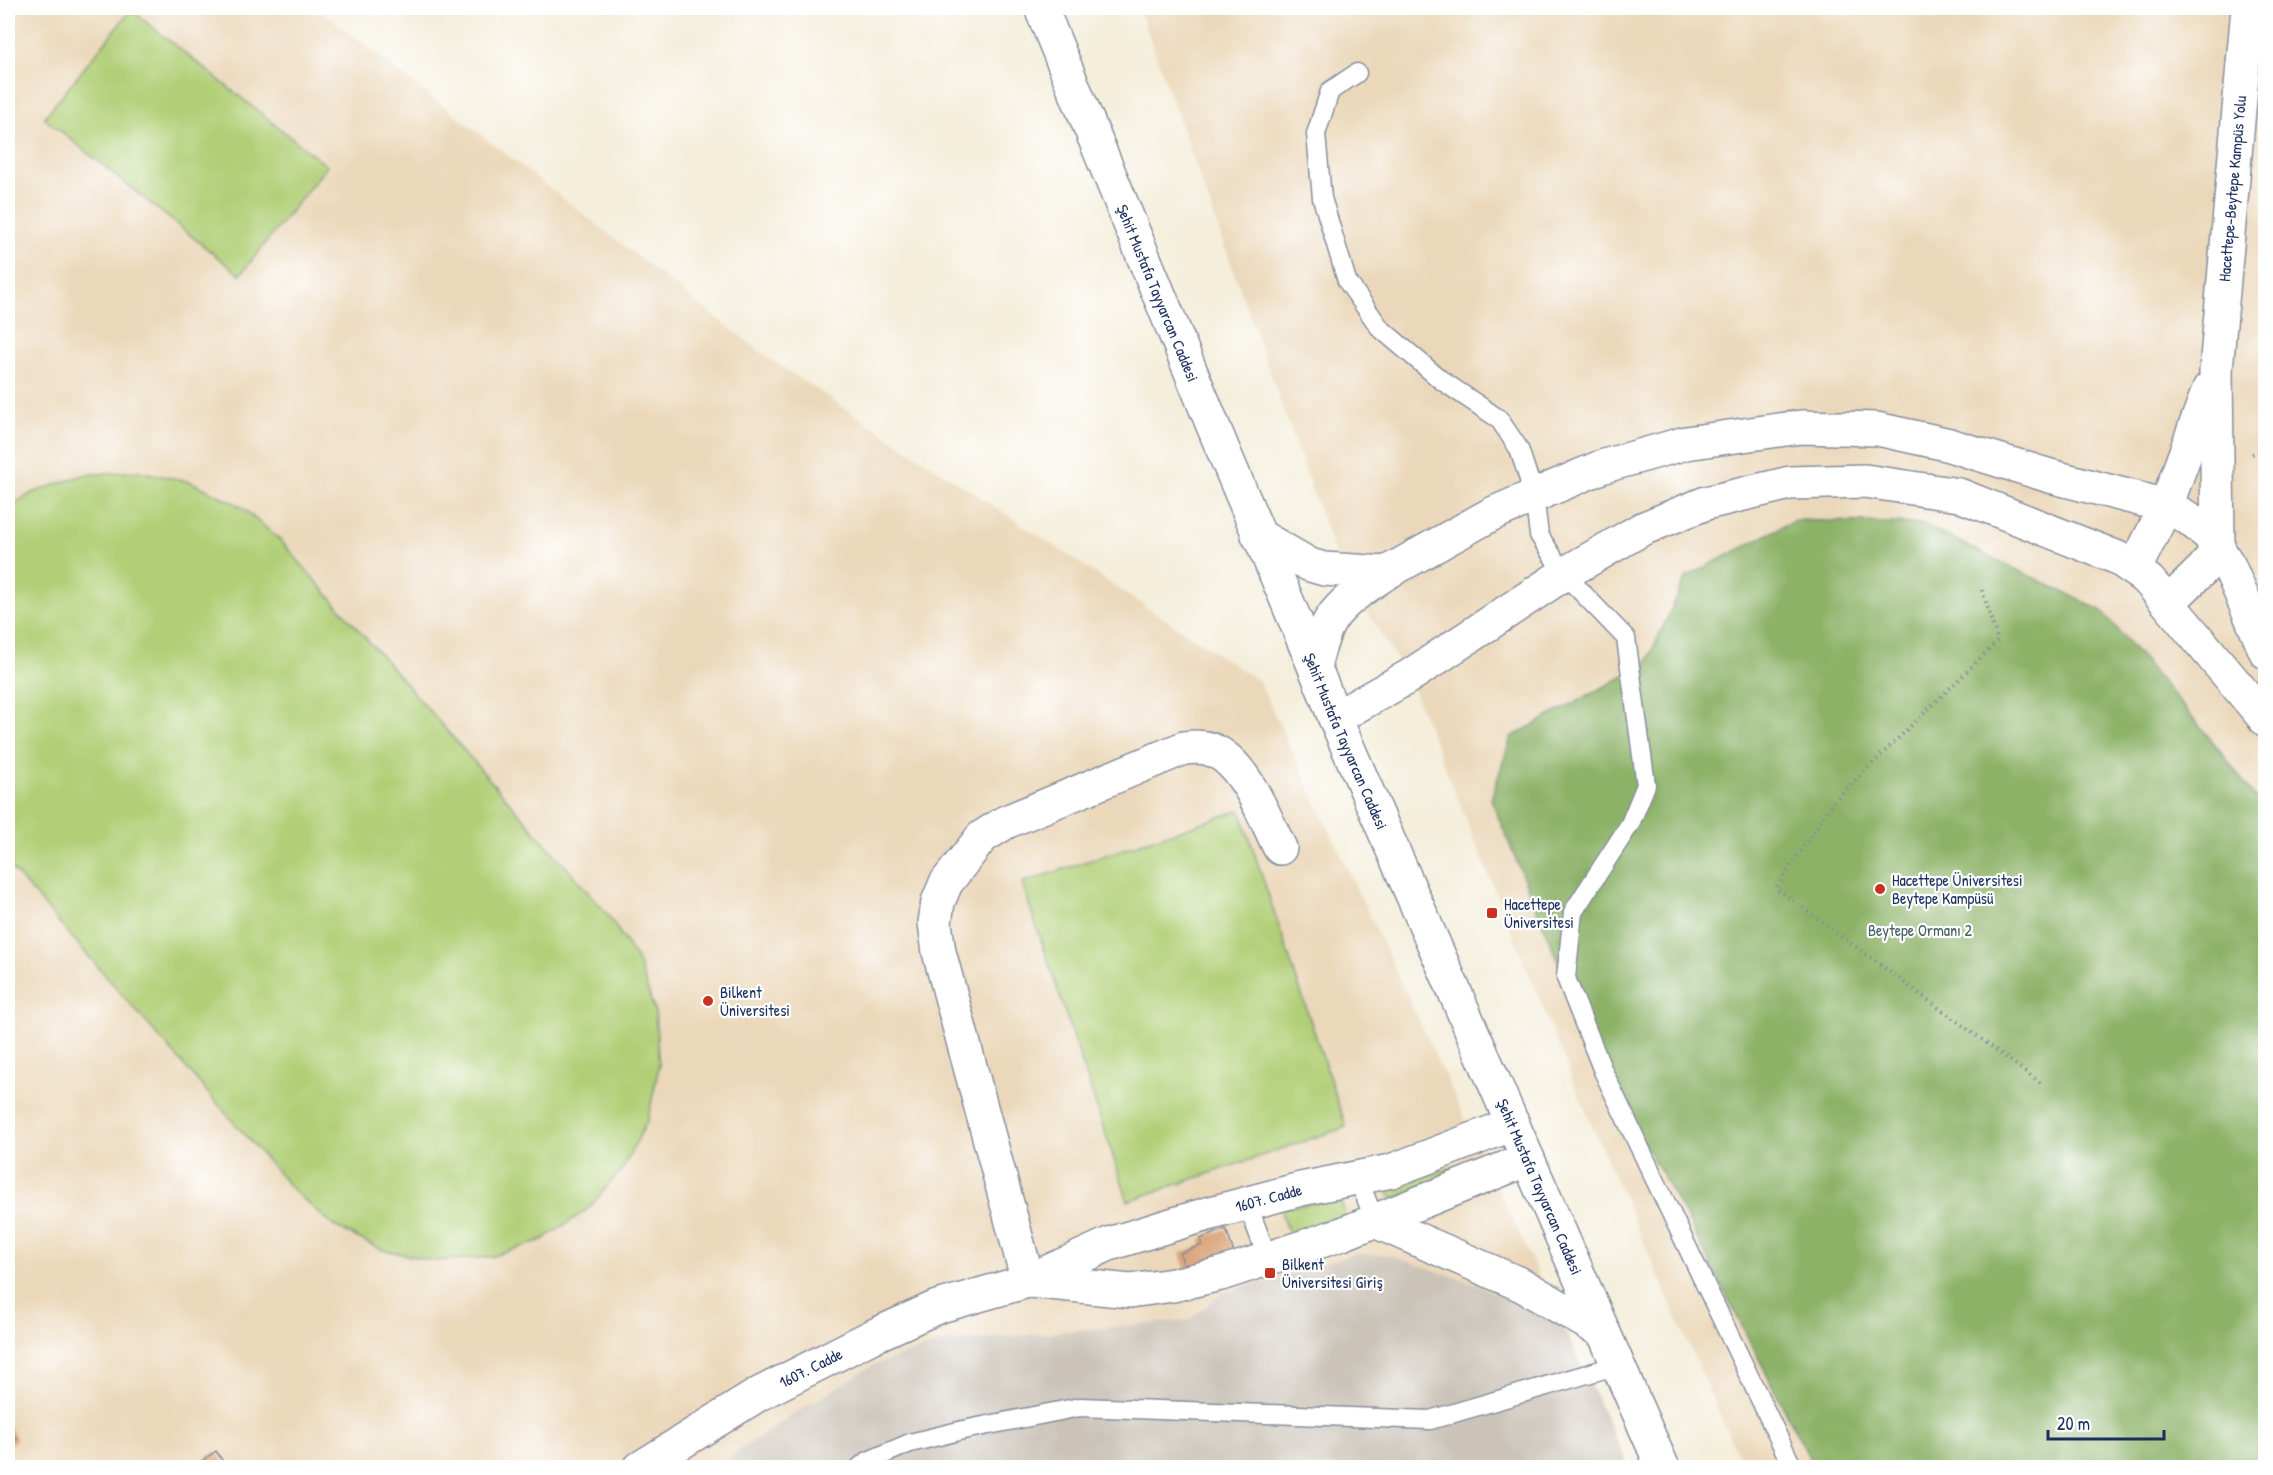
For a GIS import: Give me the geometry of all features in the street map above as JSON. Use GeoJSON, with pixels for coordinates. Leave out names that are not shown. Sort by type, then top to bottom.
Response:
{"type":"FeatureCollection","features":[{"type":"Feature","properties":{"kind":"street","name":"Şehit Mustafa Tayyarcan Caddesi"},"geometry":{"type":"LineString","coordinates":[[1041,8],[1335,718],[1663,1467]]}},
{"type":"Feature","properties":{"kind":"street","name":"Hacettepe-Beytepe Kampüs Yolu"},"geometry":{"type":"LineString","coordinates":[[2216,370],[2248,8]]}},
{"type":"Feature","properties":{"kind":"street"},"geometry":{"type":"LineString","coordinates":[[2134,570],[2166,506],[2216,370]]}},
{"type":"Feature","properties":{"kind":"street"},"geometry":{"type":"LineString","coordinates":[[2168,603],[2204,568],[2218,549],[2216,370]]}},
{"type":"Feature","properties":{"kind":"street"},"geometry":{"type":"LineString","coordinates":[[1314,665],[1326,629],[1334,615],[1356,594],[1386,573],[1492,514],[1601,467],[1686,443],[1801,427],[1877,429],[1946,444],[2050,476],[2166,506],[2188,518],[2209,535],[2229,566],[2265,652]]}},
{"type":"Feature","properties":{"kind":"street"},"geometry":{"type":"LineString","coordinates":[[1335,718],[1408,677],[1564,574],[1642,529],[1706,503],[1790,483],[1866,481],[1959,495],[2118,558],[2148,581],[2168,603],[2265,720]]}},
{"type":"Feature","properties":{"kind":"street"},"geometry":{"type":"LineString","coordinates":[[1258,535],[1317,567],[1386,573]]}},
{"type":"Feature","properties":{"kind":"street"},"geometry":{"type":"LineString","coordinates":[[1028,1281],[939,952],[934,923],[938,902],[946,883],[982,837],[1006,822],[1184,748],[1196,747],[1212,750],[1228,759],[1241,772],[1280,848]]}},
{"type":"Feature","properties":{"kind":"street","name":"1607. Cadde"},"geometry":{"type":"LineString","coordinates":[[640,1467],[759,1394],[871,1337],[937,1307],[1028,1281],[1109,1244],[1247,1203],[1408,1165],[1513,1124]]}},
{"type":"Feature","properties":{"kind":"street","name":"1607. Cadde"},"geometry":{"type":"LineString","coordinates":[[1028,1281],[1130,1291],[1173,1285],[1221,1274],[1374,1221],[1528,1159]]}},
{"type":"Feature","properties":{"kind":"street"},"geometry":{"type":"LineString","coordinates":[[1374,1221],[1522,1285],[1604,1332]]}},
{"type":"Feature","properties":{"kind":"lane"},"geometry":{"type":"LineString","coordinates":[[1357,73],[1330,91],[1316,134],[1322,198],[1347,281],[1380,328],[1441,380],[1499,419],[1519,449],[1534,495],[1539,535],[1564,574],[1626,638],[1646,785],[1630,824],[1573,912],[1566,978],[1603,1071],[1792,1467]]}},
{"type":"Feature","properties":{"kind":"lane"},"geometry":{"type":"LineString","coordinates":[[1358,1178],[1374,1221]]}},
{"type":"Feature","properties":{"kind":"lane"},"geometry":{"type":"LineString","coordinates":[[1247,1203],[1268,1259]]}},
{"type":"Feature","properties":{"kind":"lane"},"geometry":{"type":"LineString","coordinates":[[859,1467],[910,1443],[1080,1407],[1430,1420],[1618,1365]]}},
{"type":"Feature","properties":{"kind":"path"},"geometry":{"type":"LineString","coordinates":[[1982,590],[1998,641],[1833,802],[1776,888],[2042,1084]]}},
{"type":"Feature","properties":{"kind":"shaded area","name":"Bilkent Üniversitesi"},"geometry":{"type":"Polygon","coordinates":[[[8,8],[317,8],[770,359],[1259,681],[1629,1467],[8,1467],[8,8]]]}},
{"type":"Feature","properties":{"kind":"shaded area","name":"Hacettepe Üniversitesi Beytepe Kampüsü"},"geometry":{"type":"Polygon","coordinates":[[[1139,8],[2265,8],[2265,1467],[1743,1467],[1581,1101],[1408,677],[1341,570],[1139,8]]]}},
{"type":"Feature","properties":{"kind":"shaded area"},"geometry":{"type":"Polygon","coordinates":[[[1355,1254],[1388,1255],[1459,1278],[1560,1320],[1629,1467],[714,1468],[800,1410],[874,1365],[941,1343],[1190,1320],[1221,1293],[1355,1254]]]}},
{"type":"Feature","properties":{"kind":"green space"},"geometry":{"type":"Polygon","coordinates":[[[131,10],[327,166],[240,275],[44,118],[131,10]]]}},
{"type":"Feature","properties":{"kind":"green space"},"geometry":{"type":"Polygon","coordinates":[[[138,471],[191,482],[240,506],[281,541],[608,915],[638,961],[655,1012],[659,1066],[648,1119],[623,1168],[588,1209],[542,1240],[491,1257],[436,1261],[382,1250],[334,1226],[293,1190],[8,864],[8,508],[32,493],[83,475],[138,471]]]}},
{"type":"Feature","properties":{"kind":"green space","name":"Beytepe Ormanı 2"},"geometry":{"type":"Polygon","coordinates":[[[1795,520],[1922,524],[2101,610],[2219,749],[2265,811],[2265,1467],[1814,1467],[1689,1222],[1603,1071],[1491,799],[1511,737],[1646,664],[1686,577],[1795,520]]]}},
{"type":"Feature","properties":{"kind":"green space"},"geometry":{"type":"Polygon","coordinates":[[[1240,810],[1346,1127],[1128,1201],[1022,883],[1240,810]]]}},
{"type":"Feature","properties":{"kind":"green space"},"geometry":{"type":"Polygon","coordinates":[[[1478,1159],[1480,1161],[1392,1199],[1389,1196],[1389,1191],[1393,1187],[1478,1159]]]}},
{"type":"Feature","properties":{"kind":"green space"},"geometry":{"type":"Polygon","coordinates":[[[1336,1200],[1343,1207],[1344,1214],[1341,1217],[1290,1233],[1283,1218],[1283,1208],[1336,1200]]]}},
{"type":"Feature","properties":{"kind":"building"},"geometry":{"type":"Polygon","coordinates":[[[1226,1229],[1236,1259],[1185,1269],[1180,1253],[1202,1245],[1200,1239],[1226,1229]]]}},
{"type":"Feature","properties":{"kind":"building"},"geometry":{"type":"Polygon","coordinates":[[[8,1425],[17,1439],[8,1446],[8,1425]]]}},
{"type":"Feature","properties":{"kind":"building"},"geometry":{"type":"Polygon","coordinates":[[[216,1451],[227,1468],[192,1468],[216,1451]]]}},
{"type":"Feature","properties":{"kind":"place","name":"Hacettepe Üniversitesi Beytepe Kampüsü"},"geometry":{"type":"Point","coordinates":[1880,889]}},
{"type":"Feature","properties":{"kind":"place","name":"Hacettepe Üniversitesi"},"geometry":{"type":"Point","coordinates":[1492,913]}},
{"type":"Feature","properties":{"kind":"place","name":"Bilkent Üniversitesi"},"geometry":{"type":"Point","coordinates":[708,1001]}},
{"type":"Feature","properties":{"kind":"place","name":"Bilkent Üniversitesi Giriş"},"geometry":{"type":"Point","coordinates":[1270,1273]}}]}
